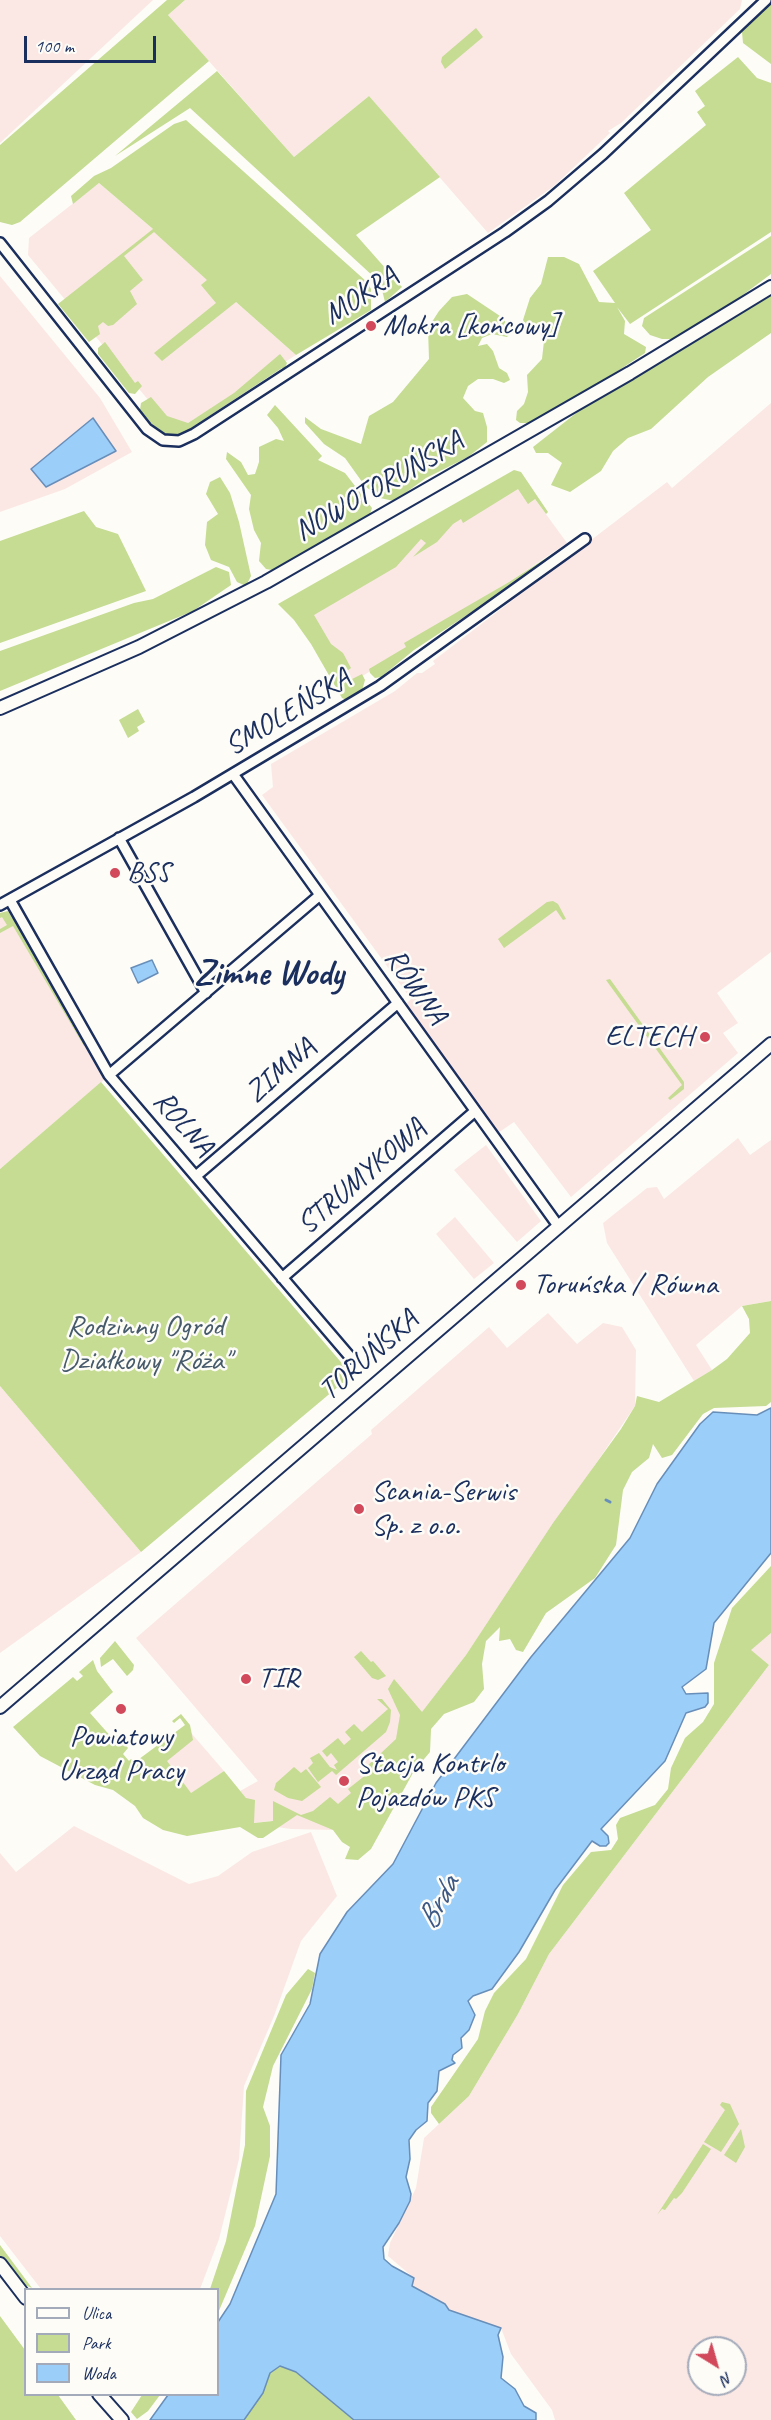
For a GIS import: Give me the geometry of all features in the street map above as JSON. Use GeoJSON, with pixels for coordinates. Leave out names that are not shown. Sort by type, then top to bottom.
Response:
{"type":"FeatureCollection","features":[{"type":"Feature","properties":{"kind":"street","name":"MOKRA"},"geometry":{"type":"LineString","coordinates":[[0,243],[147,429],[163,440],[179,441],[194,434],[538,208],[603,154],[766,0]]}},
{"type":"Feature","properties":{"kind":"street","name":"NOWOTORUŃSKA"},"geometry":{"type":"LineString","coordinates":[[0,708],[139,647],[266,582],[630,373],[771,287]]}},
{"type":"Feature","properties":{"kind":"street","name":"SMOLEŃSKA"},"geometry":{"type":"LineString","coordinates":[[0,905],[233,774],[380,686],[585,539]]}},
{"type":"Feature","properties":{"kind":"street","name":"RÓWNA"},"geometry":{"type":"LineString","coordinates":[[233,774],[474,1112],[559,1227]]}},
{"type":"Feature","properties":{"kind":"street"},"geometry":{"type":"LineString","coordinates":[[119,838],[206,993]]}},
{"type":"Feature","properties":{"kind":"street"},"geometry":{"type":"LineString","coordinates":[[110,1075],[320,895]]}},
{"type":"Feature","properties":{"kind":"street","name":"ROLNA"},"geometry":{"type":"LineString","coordinates":[[10,900],[110,1075],[351,1358]]}},
{"type":"Feature","properties":{"kind":"street","name":"ZIMNA"},"geometry":{"type":"LineString","coordinates":[[196,1176],[398,1003]]}},
{"type":"Feature","properties":{"kind":"street","name":"TORUŃSKA"},"geometry":{"type":"LineString","coordinates":[[0,1707],[771,1044]]}},
{"type":"Feature","properties":{"kind":"street","name":"STRUMYKOWA"},"geometry":{"type":"LineString","coordinates":[[282,1278],[474,1112]]}},
{"type":"Feature","properties":{"kind":"street"},"geometry":{"type":"LineString","coordinates":[[0,2264],[24,2295]]}},
{"type":"Feature","properties":{"kind":"street"},"geometry":{"type":"LineString","coordinates":[[101,2396],[122,2420]]}},
{"type":"Feature","properties":{"kind":"shaded area"},"geometry":{"type":"Polygon","coordinates":[[[0,0],[153,0],[0,143],[0,0]]]}},
{"type":"Feature","properties":{"kind":"shaded area"},"geometry":{"type":"Polygon","coordinates":[[[185,0],[742,0],[740,9],[621,123],[608,131],[610,133],[554,186],[488,233],[369,96],[294,157],[168,15],[185,0]]]}},
{"type":"Feature","properties":{"kind":"shaded area"},"geometry":{"type":"Polygon","coordinates":[[[99,183],[296,355],[188,423],[164,419],[28,255],[29,238],[99,183]]]}},
{"type":"Feature","properties":{"kind":"shaded area"},"geometry":{"type":"Polygon","coordinates":[[[0,276],[100,398],[132,452],[65,489],[0,512],[0,276]]]}},
{"type":"Feature","properties":{"kind":"shaded area"},"geometry":{"type":"Polygon","coordinates":[[[771,403],[771,952],[717,993],[738,1023],[723,1033],[738,1053],[571,1197],[514,1122],[498,1133],[406,1004],[411,999],[262,795],[273,787],[271,764],[395,691],[417,673],[422,673],[435,664],[433,661],[667,482],[672,488],[771,403]]]}},
{"type":"Feature","properties":{"kind":"shaded area"},"geometry":{"type":"Polygon","coordinates":[[[516,473],[567,543],[509,582],[415,638],[410,647],[341,689],[290,599],[516,473]]]}},
{"type":"Feature","properties":{"kind":"shaded area"},"geometry":{"type":"Polygon","coordinates":[[[8,911],[104,1080],[0,1169],[0,915],[8,911]]]}},
{"type":"Feature","properties":{"kind":"shaded area"},"geometry":{"type":"Polygon","coordinates":[[[738,1138],[750,1155],[771,1140],[771,1301],[742,1306],[696,1345],[712,1370],[694,1381],[607,1243],[603,1223],[647,1188],[657,1187],[664,1199],[738,1138]]]}},
{"type":"Feature","properties":{"kind":"shaded area"},"geometry":{"type":"Polygon","coordinates":[[[486,1145],[541,1221],[517,1242],[454,1170],[486,1145]]]}},
{"type":"Feature","properties":{"kind":"shaded area"},"geometry":{"type":"Polygon","coordinates":[[[455,1217],[494,1263],[474,1279],[436,1234],[455,1217]]]}},
{"type":"Feature","properties":{"kind":"shaded area"},"geometry":{"type":"Polygon","coordinates":[[[548,1313],[577,1344],[603,1323],[622,1327],[636,1350],[635,1406],[466,1655],[333,1830],[277,1827],[273,1821],[254,1823],[246,1798],[240,1791],[258,1781],[136,1638],[372,1434],[371,1430],[489,1327],[507,1348],[548,1313]]]}},
{"type":"Feature","properties":{"kind":"shaded area"},"geometry":{"type":"Polygon","coordinates":[[[0,1386],[141,1552],[0,1653],[0,1386]]]}},
{"type":"Feature","properties":{"kind":"shaded area"},"geometry":{"type":"Polygon","coordinates":[[[771,1633],[771,2420],[555,2420],[552,2410],[511,2354],[501,2328],[449,2310],[445,2304],[412,2286],[414,2278],[388,2256],[390,2243],[416,2188],[424,2138],[469,2096],[518,2014],[549,1954],[769,1665],[750,1650],[771,1633]]]}},
{"type":"Feature","properties":{"kind":"shaded area"},"geometry":{"type":"Polygon","coordinates":[[[186,1727],[224,1771],[190,1794],[147,1760],[186,1727]]]}},
{"type":"Feature","properties":{"kind":"shaded area"},"geometry":{"type":"Polygon","coordinates":[[[74,1826],[189,1884],[218,1876],[252,1852],[311,1832],[337,1896],[301,1941],[274,2016],[244,2086],[239,2159],[219,2239],[200,2288],[40,2288],[0,2236],[0,1853],[16,1872],[74,1826]]]}},
{"type":"Feature","properties":{"kind":"green space"},"geometry":{"type":"Polygon","coordinates":[[[167,0],[185,0],[168,15],[209,61],[20,222],[12,225],[0,222],[0,145],[167,0]]]}},
{"type":"Feature","properties":{"kind":"green space"},"geometry":{"type":"Polygon","coordinates":[[[771,2],[771,64],[743,43],[742,32],[771,2]]]}},
{"type":"Feature","properties":{"kind":"green space"},"geometry":{"type":"Polygon","coordinates":[[[476,28],[483,37],[445,69],[441,62],[442,57],[476,28]]]}},
{"type":"Feature","properties":{"kind":"green space"},"geometry":{"type":"Polygon","coordinates":[[[738,57],[757,78],[771,83],[771,232],[630,324],[617,307],[625,321],[624,334],[646,347],[645,353],[575,399],[529,423],[520,423],[516,420],[517,411],[524,404],[528,392],[527,375],[542,359],[544,341],[540,331],[528,331],[523,320],[530,298],[541,284],[548,257],[564,257],[579,264],[599,302],[615,303],[593,271],[651,230],[624,193],[706,125],[697,112],[705,106],[695,91],[738,57]]]}},
{"type":"Feature","properties":{"kind":"green space"},"geometry":{"type":"Polygon","coordinates":[[[217,71],[294,157],[369,96],[440,177],[356,235],[402,287],[385,302],[381,286],[374,277],[190,108],[115,156],[217,71]]]}},
{"type":"Feature","properties":{"kind":"green space"},"geometry":{"type":"Polygon","coordinates":[[[186,120],[367,282],[371,289],[371,310],[296,355],[236,302],[162,361],[154,353],[216,303],[201,285],[207,280],[154,232],[124,256],[143,280],[130,291],[137,304],[113,325],[108,326],[103,322],[98,326],[100,334],[89,342],[58,304],[153,229],[99,183],[73,204],[71,196],[94,176],[111,168],[174,124],[186,120]]]}},
{"type":"Feature","properties":{"kind":"green space"},"geometry":{"type":"Polygon","coordinates":[[[771,236],[771,274],[720,312],[673,339],[662,339],[650,335],[642,326],[644,318],[771,236]]]}},
{"type":"Feature","properties":{"kind":"green space"},"geometry":{"type":"Polygon","coordinates":[[[467,294],[503,318],[511,332],[507,337],[492,334],[482,338],[478,346],[487,344],[493,351],[499,368],[507,373],[510,380],[504,383],[493,379],[478,379],[468,386],[463,398],[475,411],[483,413],[487,427],[487,442],[468,457],[426,478],[394,501],[380,498],[365,486],[345,458],[324,444],[305,423],[305,417],[321,429],[361,444],[369,416],[393,402],[429,359],[428,328],[439,311],[452,297],[467,294]]]}},
{"type":"Feature","properties":{"kind":"green space"},"geometry":{"type":"Polygon","coordinates":[[[771,295],[771,333],[708,377],[651,429],[628,438],[613,451],[601,471],[570,492],[551,485],[562,463],[548,453],[536,453],[533,447],[584,407],[771,295]]]}},
{"type":"Feature","properties":{"kind":"green space"},"geometry":{"type":"Polygon","coordinates":[[[105,342],[135,383],[138,381],[142,386],[135,394],[129,393],[98,354],[98,348],[105,342]]]}},
{"type":"Feature","properties":{"kind":"green space"},"geometry":{"type":"Polygon","coordinates":[[[280,354],[287,363],[284,370],[282,368],[182,434],[169,436],[160,433],[140,410],[141,403],[151,397],[167,416],[188,423],[234,393],[280,354]]]}},
{"type":"Feature","properties":{"kind":"green space"},"geometry":{"type":"Polygon","coordinates":[[[275,405],[322,456],[318,460],[345,473],[372,508],[369,517],[272,570],[266,569],[259,561],[261,543],[254,530],[249,509],[251,495],[226,459],[227,452],[241,462],[248,475],[255,474],[259,462],[259,447],[276,439],[284,441],[278,428],[267,415],[275,405]]]}},
{"type":"Feature","properties":{"kind":"green space"},"geometry":{"type":"Polygon","coordinates":[[[514,470],[521,472],[548,512],[546,514],[535,499],[528,504],[518,489],[463,523],[461,519],[453,524],[437,542],[413,557],[426,543],[421,539],[396,567],[314,615],[331,644],[343,653],[351,668],[347,671],[352,679],[362,674],[365,680],[361,694],[349,701],[342,698],[311,644],[294,620],[278,604],[514,470]]]}},
{"type":"Feature","properties":{"kind":"green space"},"geometry":{"type":"Polygon","coordinates":[[[220,477],[230,493],[239,522],[251,576],[246,586],[237,582],[229,567],[211,560],[205,545],[207,522],[218,514],[206,494],[210,482],[220,477]]]}},
{"type":"Feature","properties":{"kind":"green space"},"geometry":{"type":"Polygon","coordinates":[[[84,511],[96,527],[118,534],[146,591],[0,643],[0,541],[84,511]]]}},
{"type":"Feature","properties":{"kind":"green space"},"geometry":{"type":"Polygon","coordinates":[[[557,551],[555,557],[414,650],[381,677],[375,678],[370,673],[369,669],[406,647],[404,643],[509,582],[557,551]]]}},
{"type":"Feature","properties":{"kind":"green space"},"geometry":{"type":"Polygon","coordinates":[[[216,567],[229,572],[231,585],[193,611],[0,691],[0,651],[134,603],[153,599],[216,567]]]}},
{"type":"Feature","properties":{"kind":"green space"},"geometry":{"type":"Polygon","coordinates":[[[138,709],[145,722],[137,727],[139,731],[128,738],[119,720],[138,709]]]}},
{"type":"Feature","properties":{"kind":"green space"},"geometry":{"type":"Polygon","coordinates":[[[553,901],[558,904],[566,919],[563,920],[556,910],[504,948],[498,939],[547,902],[553,901]]]}},
{"type":"Feature","properties":{"kind":"green space"},"geometry":{"type":"Polygon","coordinates":[[[8,911],[12,918],[15,918],[85,1042],[84,1046],[13,926],[0,933],[0,929],[7,925],[2,917],[0,918],[0,913],[8,911]]]}},
{"type":"Feature","properties":{"kind":"green space"},"geometry":{"type":"Polygon","coordinates":[[[610,979],[684,1082],[684,1089],[670,1100],[668,1098],[682,1085],[606,980],[610,979]]]}},
{"type":"Feature","properties":{"kind":"green space","name":"Rodzinny Ogród Działkowy \"Róża\""},"geometry":{"type":"Polygon","coordinates":[[[101,1082],[352,1375],[141,1552],[0,1386],[0,1169],[101,1082]]]}},
{"type":"Feature","properties":{"kind":"green space"},"geometry":{"type":"Polygon","coordinates":[[[771,1301],[771,1402],[766,1406],[714,1408],[703,1414],[672,1455],[662,1458],[653,1444],[649,1458],[632,1472],[623,1490],[616,1545],[595,1578],[546,1613],[523,1652],[516,1650],[510,1639],[499,1641],[500,1627],[486,1641],[482,1664],[484,1689],[474,1702],[444,1714],[431,1729],[430,1752],[414,1771],[371,1849],[358,1860],[345,1859],[350,1847],[342,1842],[333,1830],[297,1815],[263,1838],[258,1838],[240,1827],[187,1836],[163,1830],[143,1818],[135,1806],[113,1790],[95,1785],[40,1756],[13,1727],[73,1677],[77,1681],[83,1676],[79,1672],[93,1660],[97,1671],[113,1692],[90,1713],[113,1739],[117,1735],[128,1748],[123,1754],[129,1761],[131,1759],[135,1762],[185,1725],[180,1718],[174,1723],[172,1721],[181,1714],[190,1725],[193,1740],[167,1761],[191,1793],[224,1771],[246,1798],[255,1800],[254,1823],[273,1821],[273,1801],[301,1815],[313,1811],[330,1797],[338,1804],[351,1793],[348,1789],[367,1774],[364,1769],[396,1739],[400,1715],[388,1689],[394,1679],[422,1712],[466,1655],[553,1523],[621,1429],[635,1406],[637,1396],[659,1402],[712,1370],[727,1359],[750,1333],[749,1319],[742,1306],[771,1301]]]}},
{"type":"Feature","properties":{"kind":"green space"},"geometry":{"type":"Polygon","coordinates":[[[771,1566],[771,1633],[751,1650],[769,1665],[549,1954],[518,2014],[469,2096],[439,2124],[431,2113],[431,2107],[478,2039],[485,2011],[494,1993],[526,1959],[563,1885],[591,1852],[611,1850],[618,1839],[616,1825],[620,1818],[655,1805],[668,1789],[671,1768],[685,1738],[703,1722],[714,1704],[714,1663],[732,1608],[771,1566]]]}},
{"type":"Feature","properties":{"kind":"green space"},"geometry":{"type":"Polygon","coordinates":[[[115,1641],[134,1665],[133,1670],[127,1676],[113,1659],[101,1667],[100,1658],[115,1641]]]}},
{"type":"Feature","properties":{"kind":"green space"},"geometry":{"type":"Polygon","coordinates":[[[361,1651],[386,1676],[378,1680],[372,1678],[354,1657],[361,1651]]]}},
{"type":"Feature","properties":{"kind":"green space"},"geometry":{"type":"Polygon","coordinates":[[[377,1699],[382,1699],[391,1710],[386,1732],[336,1775],[332,1771],[318,1782],[308,1768],[313,1763],[310,1758],[319,1753],[330,1767],[337,1770],[334,1765],[338,1762],[331,1753],[327,1757],[322,1751],[338,1738],[344,1745],[351,1739],[345,1732],[354,1724],[362,1732],[388,1709],[377,1699]]]}},
{"type":"Feature","properties":{"kind":"green space"},"geometry":{"type":"Polygon","coordinates":[[[294,1767],[301,1773],[306,1769],[321,1787],[302,1801],[288,1798],[274,1790],[276,1783],[294,1767]]]}},
{"type":"Feature","properties":{"kind":"green space"},"geometry":{"type":"Polygon","coordinates":[[[308,1969],[315,1973],[312,1989],[273,2066],[263,2107],[270,2126],[270,2156],[255,2226],[219,2311],[219,2288],[210,2288],[226,2241],[245,2145],[246,2091],[286,1995],[308,1969]]]}},
{"type":"Feature","properties":{"kind":"green space"},"geometry":{"type":"Polygon","coordinates":[[[722,2102],[730,2104],[739,2124],[721,2152],[704,2142],[725,2110],[720,2105],[722,2102]]]}},
{"type":"Feature","properties":{"kind":"green space"},"geometry":{"type":"Polygon","coordinates":[[[741,2129],[745,2147],[736,2163],[724,2155],[741,2129]]]}},
{"type":"Feature","properties":{"kind":"green space"},"geometry":{"type":"Polygon","coordinates":[[[703,2144],[711,2149],[682,2193],[657,2215],[703,2144]]]}},
{"type":"Feature","properties":{"kind":"green space"},"geometry":{"type":"Polygon","coordinates":[[[0,2245],[32,2288],[20,2283],[0,2256],[0,2245]]]}},
{"type":"Feature","properties":{"kind":"green space"},"geometry":{"type":"Polygon","coordinates":[[[0,2316],[24,2349],[24,2396],[59,2396],[76,2420],[0,2420],[0,2316]]]}},
{"type":"Feature","properties":{"kind":"green space"},"geometry":{"type":"Polygon","coordinates":[[[290,2352],[379,2420],[244,2420],[263,2393],[270,2373],[280,2366],[290,2352]]]}},
{"type":"Feature","properties":{"kind":"green space"},"geometry":{"type":"Polygon","coordinates":[[[141,2396],[159,2396],[148,2411],[137,2419],[131,2412],[141,2396]]]}},
{"type":"Feature","properties":{"kind":"water"},"geometry":{"type":"Polygon","coordinates":[[[93,418],[116,451],[46,487],[31,469],[93,418]]]}},
{"type":"Feature","properties":{"kind":"water"},"geometry":{"type":"Polygon","coordinates":[[[152,960],[158,973],[138,983],[131,968],[152,960]]]}},
{"type":"Feature","properties":{"kind":"water","name":"Brda"},"geometry":{"type":"Polygon","coordinates":[[[771,1408],[771,1553],[714,1623],[706,1669],[682,1687],[686,1694],[708,1693],[708,1703],[705,1707],[686,1713],[665,1761],[601,1829],[608,1836],[609,1843],[606,1846],[600,1846],[592,1841],[555,1890],[519,1952],[492,1989],[473,1996],[468,2001],[475,2015],[469,2030],[461,2038],[462,2048],[453,2055],[452,2060],[455,2063],[439,2071],[437,2091],[428,2103],[427,2121],[409,2140],[410,2159],[406,2177],[411,2194],[410,2201],[383,2247],[384,2259],[414,2278],[412,2286],[445,2304],[449,2310],[501,2328],[498,2335],[503,2357],[501,2378],[515,2389],[524,2406],[536,2413],[536,2420],[354,2420],[296,2372],[280,2366],[270,2373],[263,2393],[244,2420],[150,2420],[167,2396],[219,2396],[219,2320],[230,2304],[276,2194],[281,2055],[310,2004],[320,1954],[347,1912],[393,1864],[436,1783],[531,1657],[630,1538],[657,1484],[700,1424],[713,1412],[757,1415],[771,1408]]]}},
{"type":"Feature","properties":{"kind":"waterway"},"geometry":{"type":"LineString","coordinates":[[606,1500],[610,1502]]}},
{"type":"Feature","properties":{"kind":"place","name":"Mokra [końcowy]"},"geometry":{"type":"Point","coordinates":[371,326]}},
{"type":"Feature","properties":{"kind":"place","name":"BSS"},"geometry":{"type":"Point","coordinates":[115,873]}},
{"type":"Feature","properties":{"kind":"place","name":"ELTECH"},"geometry":{"type":"Point","coordinates":[705,1037]}},
{"type":"Feature","properties":{"kind":"place","name":"Toruńska / Równa"},"geometry":{"type":"Point","coordinates":[521,1285]}},
{"type":"Feature","properties":{"kind":"place","name":"Scania-Serwis Sp. z o.o."},"geometry":{"type":"Point","coordinates":[359,1509]}},
{"type":"Feature","properties":{"kind":"place","name":"TIR"},"geometry":{"type":"Point","coordinates":[246,1679]}},
{"type":"Feature","properties":{"kind":"place","name":"Powiatowy Urząd Pracy"},"geometry":{"type":"Point","coordinates":[121,1709]}},
{"type":"Feature","properties":{"kind":"place","name":"Stacja Kontrlo Pojazdów PKS"},"geometry":{"type":"Point","coordinates":[344,1781]}},
{"type":"Feature","properties":{"kind":"district","name":"Zimne Wody"},"geometry":{"type":"Point","coordinates":[269,975]}}]}
